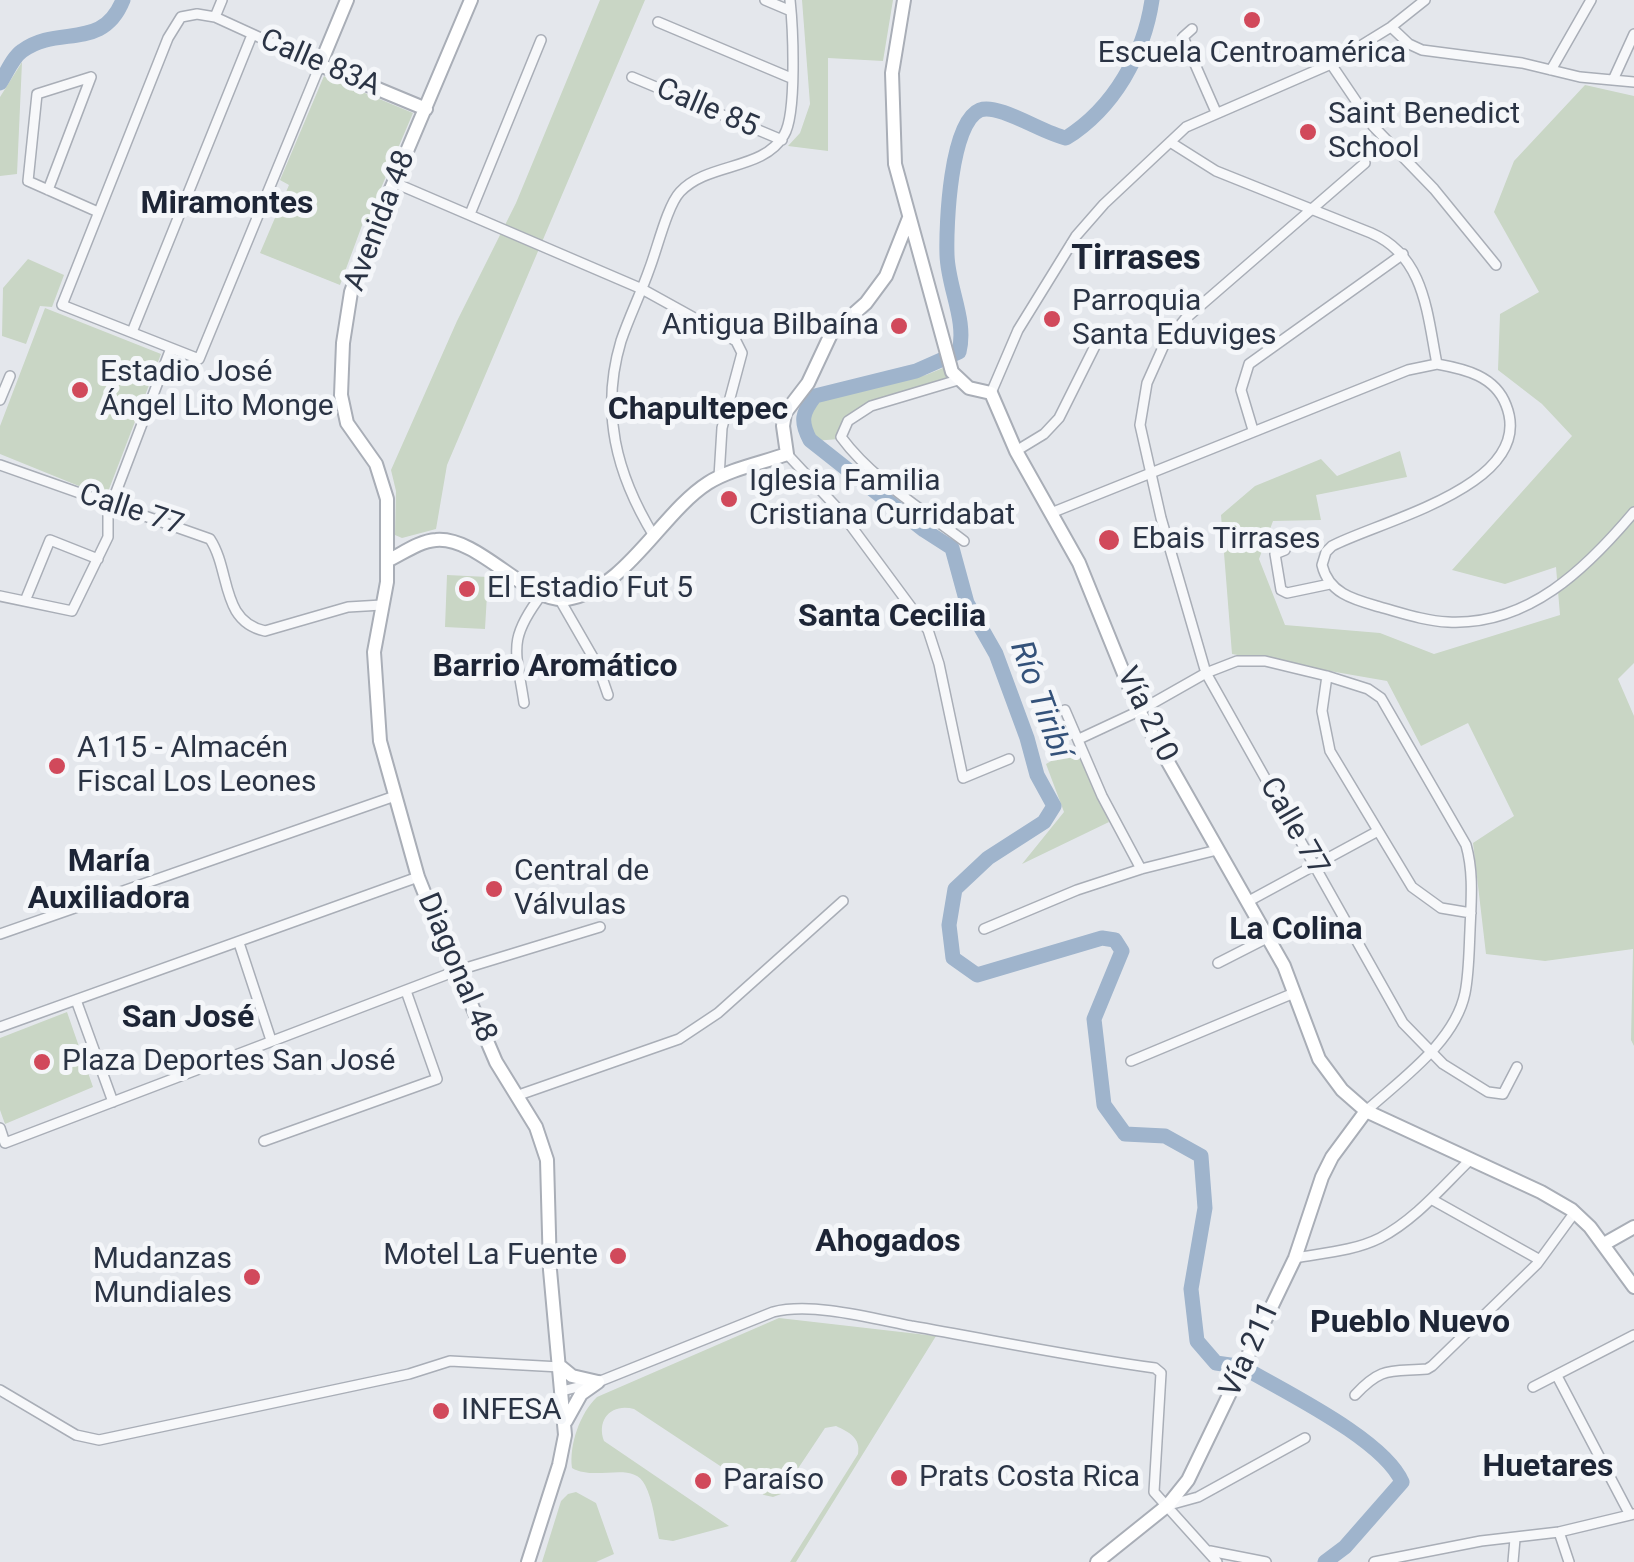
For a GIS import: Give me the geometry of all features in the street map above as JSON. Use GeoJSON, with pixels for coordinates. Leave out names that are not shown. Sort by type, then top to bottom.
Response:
{"type":"FeatureCollection","features":[{"type":"Feature","properties":{"kind":"street"},"geometry":{"type":"LineString","coordinates":[[222,0],[214,17],[181,17],[174,28],[62,305],[199,359],[347,0]]}},
{"type":"Feature","properties":{"kind":"street"},"geometry":{"type":"LineString","coordinates":[[654,536],[617,459],[610,406],[622,339],[678,194],[702,175],[763,156],[782,140],[789,127],[793,103],[791,5],[765,0]]}},
{"type":"Feature","properties":{"kind":"street"},"geometry":{"type":"LineString","coordinates":[[904,0],[890,109],[895,164],[941,338],[955,376],[970,388],[991,393],[1018,330],[1076,236],[1104,204],[1186,127],[1331,64],[1392,27],[1425,0]]}},
{"type":"Feature","properties":{"kind":"street"},"geometry":{"type":"LineString","coordinates":[[1551,70],[1590,0]]}},
{"type":"Feature","properties":{"kind":"street","name":"Avenida 48"},"geometry":{"type":"LineString","coordinates":[[387,561],[383,478],[351,432],[341,395],[343,344],[352,292],[466,2]]}},
{"type":"Feature","properties":{"kind":"street","name":"Calle 83A"},"geometry":{"type":"LineString","coordinates":[[214,17],[426,109]]}},
{"type":"Feature","properties":{"kind":"street"},"geometry":{"type":"LineString","coordinates":[[658,22],[791,78]]}},
{"type":"Feature","properties":{"kind":"street"},"geometry":{"type":"LineString","coordinates":[[1392,27],[1409,44],[1422,50],[1634,82]]}},
{"type":"Feature","properties":{"kind":"street"},"geometry":{"type":"LineString","coordinates":[[1192,29],[1184,38],[1216,112]]}},
{"type":"Feature","properties":{"kind":"street"},"geometry":{"type":"LineString","coordinates":[[1613,80],[1634,34]]}},
{"type":"Feature","properties":{"kind":"street"},"geometry":{"type":"LineString","coordinates":[[132,332],[252,35]]}},
{"type":"Feature","properties":{"kind":"street"},"geometry":{"type":"LineString","coordinates":[[470,214],[541,40]]}},
{"type":"Feature","properties":{"kind":"street"},"geometry":{"type":"LineString","coordinates":[[1331,64],[1373,126],[1434,189],[1496,265]]}},
{"type":"Feature","properties":{"kind":"street"},"geometry":{"type":"LineString","coordinates":[[48,190],[90,77],[37,94],[28,181],[48,190],[98,212]]}},
{"type":"Feature","properties":{"kind":"street","name":"Calle 85"},"geometry":{"type":"LineString","coordinates":[[632,77],[782,140]]}},
{"type":"Feature","properties":{"kind":"street"},"geometry":{"type":"LineString","coordinates":[[1170,142],[1216,171],[1383,238],[1403,254],[1421,284],[1437,364]]}},
{"type":"Feature","properties":{"kind":"street","name":"Calle 77"},"geometry":{"type":"LineString","coordinates":[[1365,164],[1185,318],[1164,345],[1142,403],[1140,425],[1181,594],[1206,674],[1390,1002],[1429,1053],[1460,1076],[1499,1095],[1507,1090],[1517,1067]]}},
{"type":"Feature","properties":{"kind":"street"},"geometry":{"type":"LineString","coordinates":[[395,183],[642,290],[736,341],[742,354],[722,428],[718,478]]}},
{"type":"Feature","properties":{"kind":"street"},"geometry":{"type":"LineString","coordinates":[[909,218],[886,276],[866,303],[831,334],[808,384],[785,413],[787,454],[833,503],[928,630],[940,664],[962,778],[1009,759]]}},
{"type":"Feature","properties":{"kind":"street"},"geometry":{"type":"LineString","coordinates":[[1253,430],[1241,390],[1248,364],[1403,254]]}},
{"type":"Feature","properties":{"kind":"street"},"geometry":{"type":"LineString","coordinates":[[1016,452],[1044,434],[1059,418],[1098,342]]}},
{"type":"Feature","properties":{"kind":"street"},"geometry":{"type":"LineString","coordinates":[[0,596],[72,611],[108,537],[110,506],[170,348]]}},
{"type":"Feature","properties":{"kind":"street"},"geometry":{"type":"LineString","coordinates":[[1052,513],[1408,370],[1437,364],[1474,372],[1506,402],[1509,426],[1498,457],[1464,490],[1332,546],[1322,565],[1330,584],[1352,598],[1432,620],[1464,622],[1502,616],[1532,605],[1559,586],[1608,543],[1634,512]]}},
{"type":"Feature","properties":{"kind":"street"},"geometry":{"type":"LineString","coordinates":[[0,400],[10,376]]}},
{"type":"Feature","properties":{"kind":"street"},"geometry":{"type":"LineString","coordinates":[[955,376],[871,406],[848,422],[841,436],[891,486],[964,540]]}},
{"type":"Feature","properties":{"kind":"street","name":"Vía 210"},"geometry":{"type":"LineString","coordinates":[[991,393],[1016,452],[1079,563],[1140,711],[1269,937],[1319,1059],[1342,1090],[1366,1111],[1541,1192],[1575,1212],[1604,1244],[1634,1287]]}},
{"type":"Feature","properties":{"kind":"street"},"geometry":{"type":"LineString","coordinates":[[387,561],[436,540],[455,543],[542,594],[560,600],[573,598],[595,588],[626,565],[695,494],[718,478],[787,454]]}},
{"type":"Feature","properties":{"kind":"street","name":"Calle 77"},"geometry":{"type":"LineString","coordinates":[[0,465],[210,539],[219,552],[233,608],[252,628],[266,631],[348,607],[382,605]]}},
{"type":"Feature","properties":{"kind":"street"},"geometry":{"type":"LineString","coordinates":[[388,538],[408,551]]}},
{"type":"Feature","properties":{"kind":"street"},"geometry":{"type":"LineString","coordinates":[[25,601],[50,540],[98,559]]}},
{"type":"Feature","properties":{"kind":"street"},"geometry":{"type":"LineString","coordinates":[[1284,550],[1275,554],[1281,590],[1287,593],[1330,584]]}},
{"type":"Feature","properties":{"kind":"street"},"geometry":{"type":"LineString","coordinates":[[386,582],[408,551]]}},
{"type":"Feature","properties":{"kind":"street","name":"Diagonal 48"},"geometry":{"type":"LineString","coordinates":[[387,561],[374,652],[380,741],[418,877],[496,1062],[536,1127],[546,1160],[550,1270],[565,1423]]}},
{"type":"Feature","properties":{"kind":"street"},"geometry":{"type":"LineString","coordinates":[[524,703],[514,640],[542,594]]}},
{"type":"Feature","properties":{"kind":"street"},"geometry":{"type":"LineString","coordinates":[[560,600],[598,666],[608,695]]}},
{"type":"Feature","properties":{"kind":"street"},"geometry":{"type":"LineString","coordinates":[[1079,739],[1237,661],[1252,660],[1328,676],[1376,693],[1398,722],[1466,845],[1471,914],[1464,995],[1452,1025],[1429,1053],[1366,1111]]}},
{"type":"Feature","properties":{"kind":"street"},"geometry":{"type":"LineString","coordinates":[[1328,676],[1322,698],[1326,740],[1378,831],[1421,896],[1441,908],[1471,914]]}},
{"type":"Feature","properties":{"kind":"street"},"geometry":{"type":"LineString","coordinates":[[1065,710],[1102,796],[1141,869]]}},
{"type":"Feature","properties":{"kind":"street"},"geometry":{"type":"LineString","coordinates":[[0,934],[395,796]]}},
{"type":"Feature","properties":{"kind":"street"},"geometry":{"type":"LineString","coordinates":[[1247,902],[1378,831]]}},
{"type":"Feature","properties":{"kind":"street"},"geometry":{"type":"LineString","coordinates":[[984,930],[1077,890],[1217,850]]}},
{"type":"Feature","properties":{"kind":"street"},"geometry":{"type":"LineString","coordinates":[[0,1027],[418,877]]}},
{"type":"Feature","properties":{"kind":"street"},"geometry":{"type":"LineString","coordinates":[[516,1096],[679,1039],[718,1013],[844,900]]}},
{"type":"Feature","properties":{"kind":"street"},"geometry":{"type":"LineString","coordinates":[[0,1128],[5,1143],[456,971],[600,927]]}},
{"type":"Feature","properties":{"kind":"street"},"geometry":{"type":"LineString","coordinates":[[1218,962],[1269,937]]}},
{"type":"Feature","properties":{"kind":"street"},"geometry":{"type":"LineString","coordinates":[[238,944],[271,1040]]}},
{"type":"Feature","properties":{"kind":"street"},"geometry":{"type":"LineString","coordinates":[[264,1141],[437,1079],[406,992]]}},
{"type":"Feature","properties":{"kind":"street"},"geometry":{"type":"LineString","coordinates":[[1130,1061],[1294,992]]}},
{"type":"Feature","properties":{"kind":"street"},"geometry":{"type":"LineString","coordinates":[[76,1000],[112,1102]]}},
{"type":"Feature","properties":{"kind":"street","name":"Vía 211"},"geometry":{"type":"LineString","coordinates":[[1097,1562],[1168,1505],[1188,1480],[1295,1258],[1327,1167],[1366,1111]]}},
{"type":"Feature","properties":{"kind":"street"},"geometry":{"type":"LineString","coordinates":[[1295,1258],[1350,1249],[1380,1238],[1431,1199],[1470,1160]]}},
{"type":"Feature","properties":{"kind":"street"},"geometry":{"type":"LineString","coordinates":[[1431,1199],[1540,1260]]}},
{"type":"Feature","properties":{"kind":"street"},"geometry":{"type":"LineString","coordinates":[[1355,1395],[1372,1376],[1432,1366],[1540,1260],[1575,1212]]}},
{"type":"Feature","properties":{"kind":"street"},"geometry":{"type":"LineString","coordinates":[[1604,1244],[1634,1228]]}},
{"type":"Feature","properties":{"kind":"street"},"geometry":{"type":"LineString","coordinates":[[562,1390],[598,1382],[773,1312],[800,1308],[1155,1368],[1161,1373],[1154,1492],[1218,1562]]}},
{"type":"Feature","properties":{"kind":"street"},"geometry":{"type":"LineString","coordinates":[[1533,1388],[1634,1336]]}},
{"type":"Feature","properties":{"kind":"street"},"geometry":{"type":"LineString","coordinates":[[0,1390],[76,1435],[99,1440],[450,1362],[561,1367],[572,1376],[598,1382]]}},
{"type":"Feature","properties":{"kind":"street"},"geometry":{"type":"LineString","coordinates":[[1374,1562],[1481,1541],[1560,1532],[1632,1515],[1557,1376]]}},
{"type":"Feature","properties":{"kind":"street"},"geometry":{"type":"LineString","coordinates":[[528,1562],[559,1465],[565,1423],[580,1394],[598,1382]]}},
{"type":"Feature","properties":{"kind":"street"},"geometry":{"type":"LineString","coordinates":[[1168,1505],[1198,1497],[1305,1438]]}},
{"type":"Feature","properties":{"kind":"street"},"geometry":{"type":"LineString","coordinates":[[1560,1532],[1569,1562]]}},
{"type":"Feature","properties":{"kind":"street"},"geometry":{"type":"LineString","coordinates":[[1513,1562],[1515,1539]]}},
{"type":"Feature","properties":{"kind":"street"},"geometry":{"type":"LineString","coordinates":[[1208,1550],[1266,1562]]}},
{"type":"Feature","properties":{"kind":"green space"},"geometry":{"type":"Polygon","coordinates":[[[600,0],[645,0],[447,465],[436,529],[402,538],[395,535],[396,491],[391,470],[457,321],[516,203],[600,0]]]}},
{"type":"Feature","properties":{"kind":"green space"},"geometry":{"type":"Polygon","coordinates":[[[802,0],[893,0],[883,61],[828,58],[828,151],[788,146],[800,133],[810,104],[802,0]]]}},
{"type":"Feature","properties":{"kind":"green space"},"geometry":{"type":"Polygon","coordinates":[[[22,62],[17,174],[0,176],[0,97],[22,62]]]}},
{"type":"Feature","properties":{"kind":"green space"},"geometry":{"type":"Polygon","coordinates":[[[324,76],[413,113],[367,221],[364,220],[340,285],[260,253],[289,185],[280,180],[324,76]]]}},
{"type":"Feature","properties":{"kind":"green space"},"geometry":{"type":"Polygon","coordinates":[[[1585,85],[1634,96],[1634,663],[1618,679],[1634,716],[1634,1046],[1633,949],[1545,961],[1486,954],[1473,843],[1514,816],[1468,723],[1421,746],[1387,681],[1232,654],[1221,515],[1255,486],[1321,459],[1337,476],[1400,451],[1407,477],[1316,495],[1321,520],[1273,521],[1259,559],[1285,625],[1380,633],[1434,654],[1560,615],[1556,567],[1505,584],[1452,570],[1572,436],[1542,404],[1498,370],[1500,314],[1539,292],[1494,212],[1514,161],[1585,85]]]}},
{"type":"Feature","properties":{"kind":"green space"},"geometry":{"type":"Polygon","coordinates":[[[28,259],[64,275],[52,307],[40,306],[26,344],[2,336],[3,288],[28,259]]]}},
{"type":"Feature","properties":{"kind":"green space","name":"Estadio José Ángel Lito Monge"},"geometry":{"type":"Polygon","coordinates":[[[45,308],[161,354],[106,497],[0,454],[0,426],[45,308]]]}},
{"type":"Feature","properties":{"kind":"green space"},"geometry":{"type":"Polygon","coordinates":[[[943,368],[949,381],[885,398],[857,414],[839,439],[814,441],[808,418],[819,397],[943,368]]]}},
{"type":"Feature","properties":{"kind":"green space"},"geometry":{"type":"Polygon","coordinates":[[[447,575],[488,577],[485,629],[445,627],[447,575]]]}},
{"type":"Feature","properties":{"kind":"green space"},"geometry":{"type":"Polygon","coordinates":[[[1076,747],[1109,822],[1022,864],[1064,812],[1046,764],[1076,747]]]}},
{"type":"Feature","properties":{"kind":"green space","name":"Plaza Deportes San José"},"geometry":{"type":"Polygon","coordinates":[[[67,1012],[93,1087],[5,1124],[0,1110],[0,1038],[67,1012]]]}},
{"type":"Feature","properties":{"kind":"green space"},"geometry":{"type":"Polygon","coordinates":[[[779,1318],[936,1336],[796,1562],[790,1562],[858,1454],[856,1440],[836,1426],[825,1428],[781,1494],[773,1497],[764,1495],[634,1409],[613,1411],[602,1426],[604,1441],[729,1526],[673,1541],[659,1539],[650,1497],[639,1478],[623,1472],[592,1473],[572,1468],[577,1430],[597,1397],[779,1318]]]}},
{"type":"Feature","properties":{"kind":"green space"},"geometry":{"type":"Polygon","coordinates":[[[576,1492],[596,1503],[614,1554],[596,1562],[542,1562],[561,1501],[576,1492]]]}},
{"type":"Feature","properties":{"kind":"waterway"},"geometry":{"type":"LineString","coordinates":[[0,83],[22,51],[36,43],[104,26],[123,0]]}},
{"type":"Feature","properties":{"kind":"waterway","name":"Río Tiribí"},"geometry":{"type":"LineString","coordinates":[[1152,0],[1142,40],[1124,78],[1099,111],[1066,138],[998,111],[980,110],[970,118],[956,154],[948,222],[948,267],[961,328],[959,352],[916,371],[815,396],[804,422],[810,440],[952,548],[967,603],[996,654],[1037,775],[1054,806],[1044,822],[988,858],[955,889],[949,925],[953,958],[977,975],[1102,938],[1115,940],[1122,951],[1094,1019],[1104,1105],[1125,1134],[1165,1136],[1201,1156],[1205,1208],[1191,1289],[1197,1341],[1216,1363],[1237,1366]]}},
{"type":"Feature","properties":{"kind":"waterway","name":"Río Tiribí"},"geometry":{"type":"LineString","coordinates":[[1246,1369],[1356,1434],[1392,1466],[1402,1482],[1345,1547],[1325,1562]]}},
{"type":"Feature","properties":{"kind":"place","name":"Escuela Centroamérica"},"geometry":{"type":"Point","coordinates":[1252,20]}},
{"type":"Feature","properties":{"kind":"place","name":"Saint Benedict School"},"geometry":{"type":"Point","coordinates":[1308,132]}},
{"type":"Feature","properties":{"kind":"place","name":"Parroquia Santa Eduviges"},"geometry":{"type":"Point","coordinates":[1052,319]}},
{"type":"Feature","properties":{"kind":"place","name":"Antigua Bilbaína"},"geometry":{"type":"Point","coordinates":[899,326]}},
{"type":"Feature","properties":{"kind":"place","name":"Estadio José Ángel Lito Monge"},"geometry":{"type":"Point","coordinates":[80,390]}},
{"type":"Feature","properties":{"kind":"place","name":"Iglesia Familia Cristiana Curridabat"},"geometry":{"type":"Point","coordinates":[729,499]}},
{"type":"Feature","properties":{"kind":"place","name":"Ebais Tirrases"},"geometry":{"type":"Point","coordinates":[1109,540]}},
{"type":"Feature","properties":{"kind":"place","name":"El Estadio Fut 5"},"geometry":{"type":"Point","coordinates":[467,589]}},
{"type":"Feature","properties":{"kind":"place","name":"A115 - Almacén Fiscal Los Leones"},"geometry":{"type":"Point","coordinates":[57,766]}},
{"type":"Feature","properties":{"kind":"place","name":"Central de Válvulas"},"geometry":{"type":"Point","coordinates":[494,889]}},
{"type":"Feature","properties":{"kind":"place","name":"Plaza Deportes San José"},"geometry":{"type":"Point","coordinates":[42,1062]}},
{"type":"Feature","properties":{"kind":"place","name":"Motel La Fuente"},"geometry":{"type":"Point","coordinates":[618,1256]}},
{"type":"Feature","properties":{"kind":"place","name":"Mudanzas Mundiales"},"geometry":{"type":"Point","coordinates":[252,1277]}},
{"type":"Feature","properties":{"kind":"place","name":"INFESA"},"geometry":{"type":"Point","coordinates":[441,1411]}},
{"type":"Feature","properties":{"kind":"place","name":"Prats Costa Rica"},"geometry":{"type":"Point","coordinates":[899,1478]}},
{"type":"Feature","properties":{"kind":"place","name":"Paraíso"},"geometry":{"type":"Point","coordinates":[703,1481]}},
{"type":"Feature","properties":{"kind":"district","name":"Miramontes"},"geometry":{"type":"Point","coordinates":[227,205]}},
{"type":"Feature","properties":{"kind":"district","name":"Tirrases"},"geometry":{"type":"Point","coordinates":[1136,260]}},
{"type":"Feature","properties":{"kind":"district","name":"Chapultepec"},"geometry":{"type":"Point","coordinates":[698,411]}},
{"type":"Feature","properties":{"kind":"district","name":"Santa Cecilia"},"geometry":{"type":"Point","coordinates":[892,618]}},
{"type":"Feature","properties":{"kind":"district","name":"Barrio Aromático"},"geometry":{"type":"Point","coordinates":[555,668]}},
{"type":"Feature","properties":{"kind":"district","name":"María Auxiliadora"},"geometry":{"type":"Point","coordinates":[109,882]}},
{"type":"Feature","properties":{"kind":"district","name":"La Colina"},"geometry":{"type":"Point","coordinates":[1296,931]}},
{"type":"Feature","properties":{"kind":"district","name":"San José"},"geometry":{"type":"Point","coordinates":[188,1019]}},
{"type":"Feature","properties":{"kind":"district","name":"Ahogados"},"geometry":{"type":"Point","coordinates":[888,1243]}},
{"type":"Feature","properties":{"kind":"district","name":"Pueblo Nuevo"},"geometry":{"type":"Point","coordinates":[1410,1324]}},
{"type":"Feature","properties":{"kind":"district","name":"Huetares"},"geometry":{"type":"Point","coordinates":[1548,1468]}}]}
